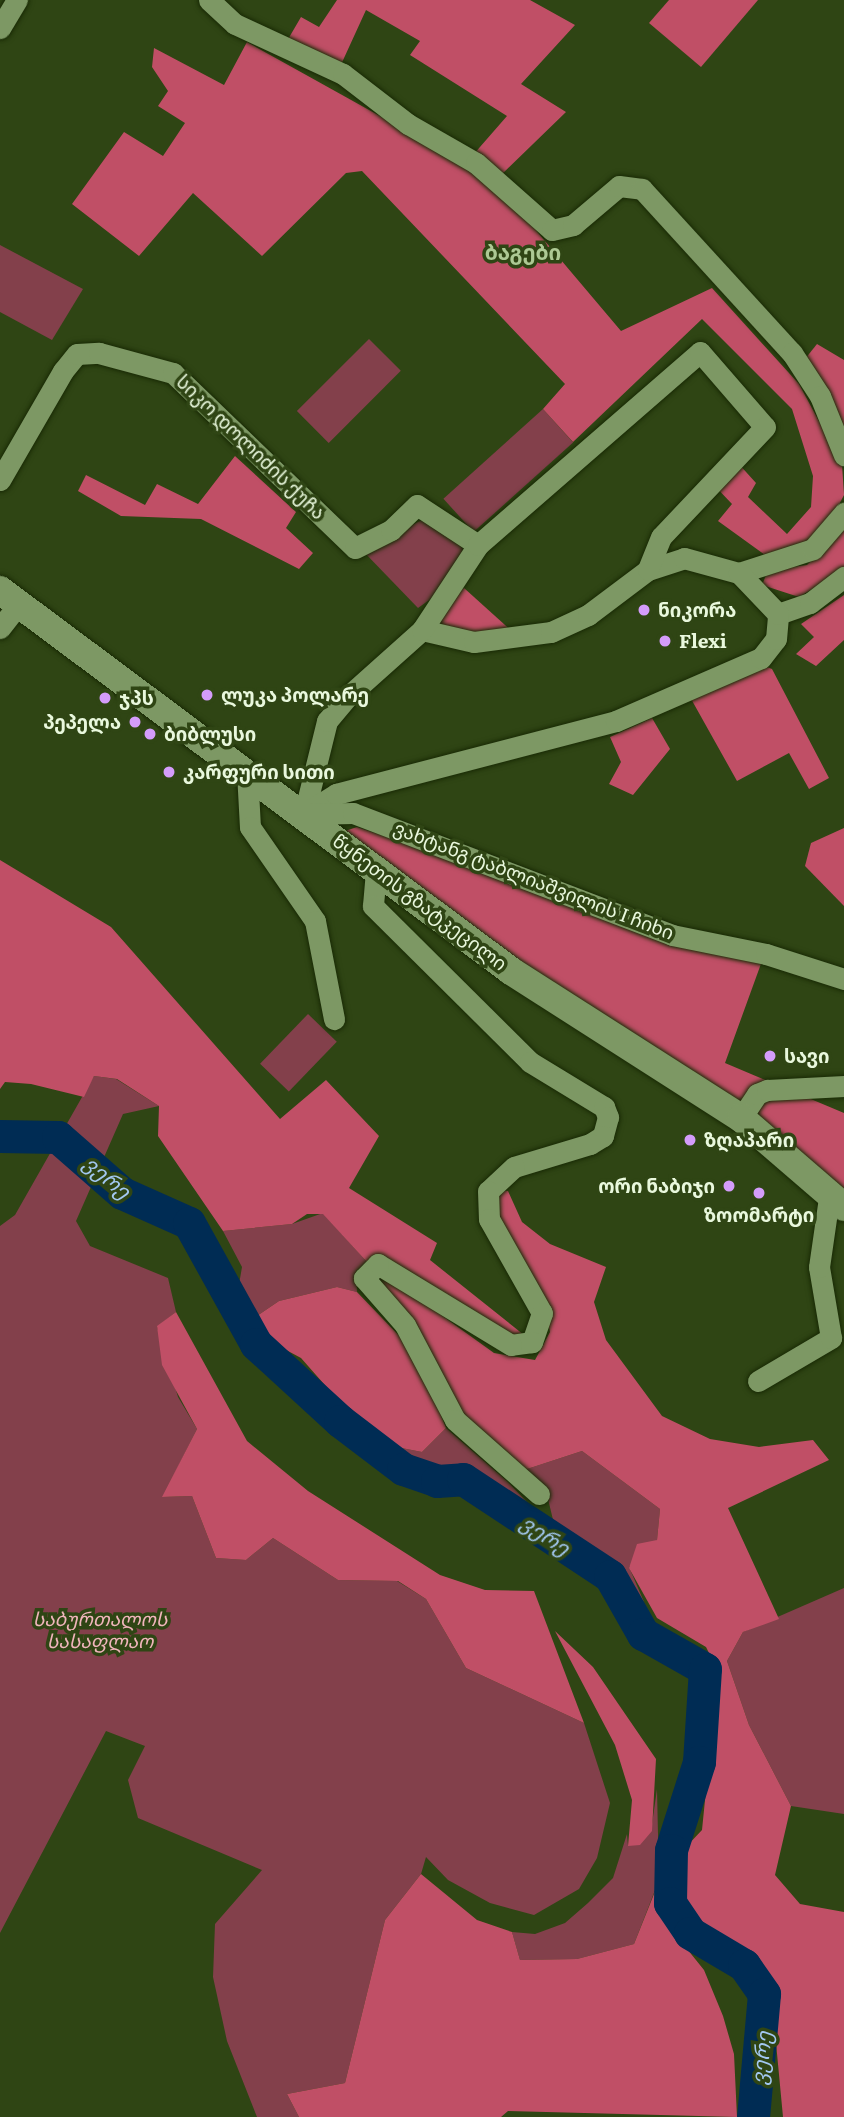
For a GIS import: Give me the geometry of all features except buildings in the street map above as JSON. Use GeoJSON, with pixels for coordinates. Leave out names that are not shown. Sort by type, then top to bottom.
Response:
{"type":"FeatureCollection","features":[{"type":"Feature","properties":{"kind":"main road","name":"წყნეთის გზატკეცილი"},"geometry":{"type":"LineString","coordinates":[[9,597],[512,971],[741,1118],[837,1199]]}},
{"type":"Feature","properties":{"kind":"street"},"geometry":{"type":"LineString","coordinates":[[0,28],[17,0]]}},
{"type":"Feature","properties":{"kind":"street"},"geometry":{"type":"LineString","coordinates":[[209,0],[235,24],[343,74],[408,124],[476,163],[531,216],[562,230],[619,186],[642,189],[792,353],[820,396],[844,455]]}},
{"type":"Feature","properties":{"kind":"street"},"geometry":{"type":"LineString","coordinates":[[304,814],[327,721],[422,630],[478,545],[700,352],[765,428],[661,537],[648,570]]}},
{"type":"Feature","properties":{"kind":"street","name":"სიკო დოლიძის ქუჩა"},"geometry":{"type":"LineString","coordinates":[[0,480],[63,371],[77,354],[99,353],[173,373],[355,548],[391,530],[417,505],[478,545]]}},
{"type":"Feature","properties":{"kind":"street"},"geometry":{"type":"LineString","coordinates":[[739,573],[813,549],[844,513]]}},
{"type":"Feature","properties":{"kind":"street"},"geometry":{"type":"LineString","coordinates":[[304,814],[336,794],[616,721],[761,658],[776,639],[778,614],[739,573],[684,558],[648,570],[588,615],[551,632],[474,642],[422,630]]}},
{"type":"Feature","properties":{"kind":"street"},"geometry":{"type":"LineString","coordinates":[[778,614],[810,603],[844,577]]}},
{"type":"Feature","properties":{"kind":"street"},"geometry":{"type":"LineString","coordinates":[[0,628],[9,597]]}},
{"type":"Feature","properties":{"kind":"street"},"geometry":{"type":"LineString","coordinates":[[247,772],[250,827],[315,921],[334,1019]]}},
{"type":"Feature","properties":{"kind":"street","name":"ვახტანგ ტაბლიაშვილის I ჩიხი"},"geometry":{"type":"LineString","coordinates":[[304,814],[353,813],[672,935],[766,954],[844,979]]}},
{"type":"Feature","properties":{"kind":"street"},"geometry":{"type":"LineString","coordinates":[[376,871],[373,906],[530,1062],[604,1107],[608,1117],[603,1136],[590,1144],[514,1167],[488,1191],[489,1219],[542,1313],[532,1342],[511,1345],[378,1264],[364,1278],[405,1325],[455,1420],[539,1494]]}},
{"type":"Feature","properties":{"kind":"street"},"geometry":{"type":"LineString","coordinates":[[741,1118],[757,1094],[767,1090],[844,1086]]}},
{"type":"Feature","properties":{"kind":"street"},"geometry":{"type":"LineString","coordinates":[[758,1381],[831,1338],[819,1267],[837,1199]]}},
{"type":"Feature","properties":{"kind":"green space"},"geometry":{"type":"Polygon","coordinates":[[[0,245],[83,289],[52,340],[0,312],[0,245]]]}},
{"type":"Feature","properties":{"kind":"green space"},"geometry":{"type":"Polygon","coordinates":[[[369,339],[401,371],[329,443],[297,411],[369,339]]]}},
{"type":"Feature","properties":{"kind":"green space"},"geometry":{"type":"Polygon","coordinates":[[[543,409],[573,442],[474,532],[443,499],[543,409]]]}},
{"type":"Feature","properties":{"kind":"green space"},"geometry":{"type":"Polygon","coordinates":[[[428,517],[467,552],[460,578],[418,608],[362,550],[428,517]]]}},
{"type":"Feature","properties":{"kind":"green space"},"geometry":{"type":"Polygon","coordinates":[[[308,1014],[337,1042],[289,1091],[260,1064],[308,1014]]]}},
{"type":"Feature","properties":{"kind":"green space","name":"საბურთალოს სასაფლაო"},"geometry":{"type":"Polygon","coordinates":[[[94,1076],[116,1079],[159,1106],[123,1114],[76,1221],[90,1246],[168,1278],[176,1312],[157,1327],[178,1397],[197,1429],[163,1497],[192,1496],[216,1558],[246,1560],[273,1538],[338,1580],[397,1581],[426,1599],[466,1668],[584,1723],[610,1803],[597,1858],[579,1889],[534,1915],[490,1903],[448,1880],[426,1857],[421,1874],[385,1920],[345,2083],[287,2094],[299,2117],[257,2117],[227,2041],[213,1977],[215,1924],[262,1870],[138,1818],[128,1780],[145,1746],[106,1731],[0,1933],[0,1226],[15,1215],[94,1076]]]}},
{"type":"Feature","properties":{"kind":"green space"},"geometry":{"type":"Polygon","coordinates":[[[323,1213],[367,1262],[356,1271],[357,1292],[337,1287],[279,1301],[254,1318],[260,1336],[237,1296],[242,1267],[223,1231],[292,1224],[323,1213]]]}},
{"type":"Feature","properties":{"kind":"green space"},"geometry":{"type":"Polygon","coordinates":[[[446,1428],[508,1482],[540,1516],[539,1524],[463,1470],[420,1467],[376,1443],[422,1452],[446,1428]]]}},
{"type":"Feature","properties":{"kind":"green space"},"geometry":{"type":"Polygon","coordinates":[[[582,1451],[660,1509],[657,1540],[629,1567],[644,1602],[617,1571],[556,1532],[548,1499],[521,1471],[582,1451]]]}},
{"type":"Feature","properties":{"kind":"green space"},"geometry":{"type":"Polygon","coordinates":[[[844,1588],[844,1814],[791,1806],[749,1725],[727,1661],[743,1632],[844,1588]]]}},
{"type":"Feature","properties":{"kind":"green space"},"geometry":{"type":"Polygon","coordinates":[[[657,1789],[659,1880],[634,1944],[577,1959],[520,1960],[512,1932],[535,1934],[565,1923],[588,1903],[613,1878],[627,1834],[628,1846],[651,1831],[657,1789]]]}},
{"type":"Feature","properties":{"kind":"shaded area"},"geometry":{"type":"Polygon","coordinates":[[[337,0],[530,0],[575,25],[521,84],[566,112],[499,177],[473,155],[507,116],[410,55],[420,41],[366,10],[339,69],[287,41],[301,17],[319,27],[337,0]]]}},
{"type":"Feature","properties":{"kind":"shaded area"},"geometry":{"type":"Polygon","coordinates":[[[669,0],[758,0],[701,67],[649,23],[669,0]]]}},
{"type":"Feature","properties":{"kind":"shaded area"},"geometry":{"type":"Polygon","coordinates":[[[247,42],[468,165],[528,221],[621,331],[712,288],[799,384],[842,464],[844,495],[823,536],[769,558],[718,521],[732,504],[712,483],[737,462],[756,483],[748,497],[787,534],[811,507],[813,476],[792,409],[702,319],[573,442],[543,409],[565,384],[362,171],[346,173],[262,256],[193,193],[139,256],[72,204],[124,132],[163,156],[185,123],[158,106],[168,91],[152,67],[154,48],[224,85],[247,42]]]}},
{"type":"Feature","properties":{"kind":"shaded area"},"geometry":{"type":"Polygon","coordinates":[[[817,344],[844,360],[844,431],[801,364],[817,344]]]}},
{"type":"Feature","properties":{"kind":"shaded area"},"geometry":{"type":"Polygon","coordinates":[[[235,456],[296,512],[286,528],[313,553],[299,569],[201,519],[121,516],[78,491],[86,475],[145,505],[157,484],[198,504],[235,456]]]}},
{"type":"Feature","properties":{"kind":"shaded area"},"geometry":{"type":"Polygon","coordinates":[[[844,527],[844,570],[799,597],[762,585],[768,570],[807,565],[844,527]]]}},
{"type":"Feature","properties":{"kind":"shaded area"},"geometry":{"type":"Polygon","coordinates":[[[464,588],[516,635],[449,634],[425,615],[464,588]]]}},
{"type":"Feature","properties":{"kind":"shaded area"},"geometry":{"type":"Polygon","coordinates":[[[844,595],[844,640],[816,666],[796,654],[814,637],[801,624],[844,595]]]}},
{"type":"Feature","properties":{"kind":"shaded area"},"geometry":{"type":"Polygon","coordinates":[[[762,665],[772,669],[829,778],[809,789],[789,753],[737,781],[690,697],[762,665]]]}},
{"type":"Feature","properties":{"kind":"shaded area"},"geometry":{"type":"Polygon","coordinates":[[[652,718],[670,749],[633,795],[609,784],[621,762],[610,737],[652,718]]]}},
{"type":"Feature","properties":{"kind":"shaded area"},"geometry":{"type":"Polygon","coordinates":[[[357,827],[762,961],[725,1063],[844,1113],[844,1191],[497,950],[345,831],[357,827]]]}},
{"type":"Feature","properties":{"kind":"shaded area"},"geometry":{"type":"Polygon","coordinates":[[[844,828],[844,906],[805,866],[811,843],[844,828]]]}},
{"type":"Feature","properties":{"kind":"shaded area"},"geometry":{"type":"Polygon","coordinates":[[[0,860],[111,927],[280,1119],[326,1080],[379,1136],[349,1188],[437,1243],[430,1260],[524,1335],[520,1342],[367,1262],[323,1214],[307,1214],[292,1224],[223,1231],[158,1136],[159,1106],[117,1079],[94,1076],[84,1097],[31,1084],[5,1082],[0,1089],[0,860]]]}},
{"type":"Feature","properties":{"kind":"shaded area"},"geometry":{"type":"Polygon","coordinates":[[[500,1190],[508,1191],[522,1222],[550,1244],[606,1267],[594,1302],[606,1340],[662,1416],[710,1439],[759,1447],[813,1440],[829,1460],[728,1508],[779,1619],[743,1632],[727,1661],[749,1725],[791,1806],[775,1875],[800,1904],[844,1912],[844,2117],[783,2117],[771,1990],[748,1965],[694,1926],[679,1895],[685,1848],[702,1830],[718,1671],[706,1647],[657,1618],[629,1568],[637,1544],[657,1540],[660,1509],[582,1451],[521,1471],[457,1415],[370,1285],[375,1273],[387,1276],[494,1353],[535,1360],[550,1332],[547,1317],[493,1214],[500,1190]]]}},
{"type":"Feature","properties":{"kind":"shaded area"},"geometry":{"type":"Polygon","coordinates":[[[337,1287],[357,1292],[408,1345],[429,1385],[446,1428],[422,1452],[376,1443],[301,1358],[260,1336],[254,1318],[279,1301],[337,1287]]]}},
{"type":"Feature","properties":{"kind":"shaded area"},"geometry":{"type":"Polygon","coordinates":[[[176,1312],[247,1441],[308,1491],[440,1575],[485,1590],[534,1591],[584,1723],[466,1668],[426,1599],[398,1581],[338,1580],[273,1538],[246,1560],[216,1558],[192,1496],[162,1497],[197,1429],[162,1365],[157,1326],[176,1312]]]}},
{"type":"Feature","properties":{"kind":"shaded area"},"geometry":{"type":"Polygon","coordinates":[[[555,1631],[593,1667],[656,1759],[652,1831],[640,1845],[628,1846],[632,1800],[615,1745],[555,1631]]]}},
{"type":"Feature","properties":{"kind":"shaded area"},"geometry":{"type":"Polygon","coordinates":[[[421,1874],[477,1920],[512,1932],[520,1960],[577,1959],[634,1944],[656,1889],[671,1929],[704,1970],[723,2016],[734,2054],[737,2117],[508,2111],[501,2117],[299,2117],[287,2094],[345,2083],[385,1920],[421,1874]]]}},
{"type":"Feature","properties":{"kind":"waterway","name":"ვერე"},"geometry":{"type":"LineString","coordinates":[[0,1136],[58,1137],[122,1193],[189,1223],[256,1344],[340,1421],[403,1469],[437,1481],[463,1479],[610,1576],[643,1634],[705,1669],[699,1762],[671,1850],[670,1903],[690,1933],[744,1965],[764,1994],[753,2117]]}},
{"type":"Feature","properties":{"kind":"place","name":"ნიკორა"},"geometry":{"type":"Point","coordinates":[644,610]}},
{"type":"Feature","properties":{"kind":"place","name":"Flexi"},"geometry":{"type":"Point","coordinates":[665,641]}},
{"type":"Feature","properties":{"kind":"place","name":"ლუკა პოლარე"},"geometry":{"type":"Point","coordinates":[207,695]}},
{"type":"Feature","properties":{"kind":"place","name":"ჯპს"},"geometry":{"type":"Point","coordinates":[105,698]}},
{"type":"Feature","properties":{"kind":"place","name":"პეპელა"},"geometry":{"type":"Point","coordinates":[135,722]}},
{"type":"Feature","properties":{"kind":"place","name":"ბიბლუსი"},"geometry":{"type":"Point","coordinates":[150,734]}},
{"type":"Feature","properties":{"kind":"place","name":"კარფური სითი"},"geometry":{"type":"Point","coordinates":[169,772]}},
{"type":"Feature","properties":{"kind":"place","name":"სავი"},"geometry":{"type":"Point","coordinates":[770,1056]}},
{"type":"Feature","properties":{"kind":"place","name":"ზღაპარი"},"geometry":{"type":"Point","coordinates":[690,1140]}},
{"type":"Feature","properties":{"kind":"place","name":"ორი ნაბიჯი"},"geometry":{"type":"Point","coordinates":[729,1186]}},
{"type":"Feature","properties":{"kind":"place","name":"ზოომარტი"},"geometry":{"type":"Point","coordinates":[759,1193]}},
{"type":"Feature","properties":{"kind":"district","name":"ბაგები"},"geometry":{"type":"Point","coordinates":[523,251]}}]}
